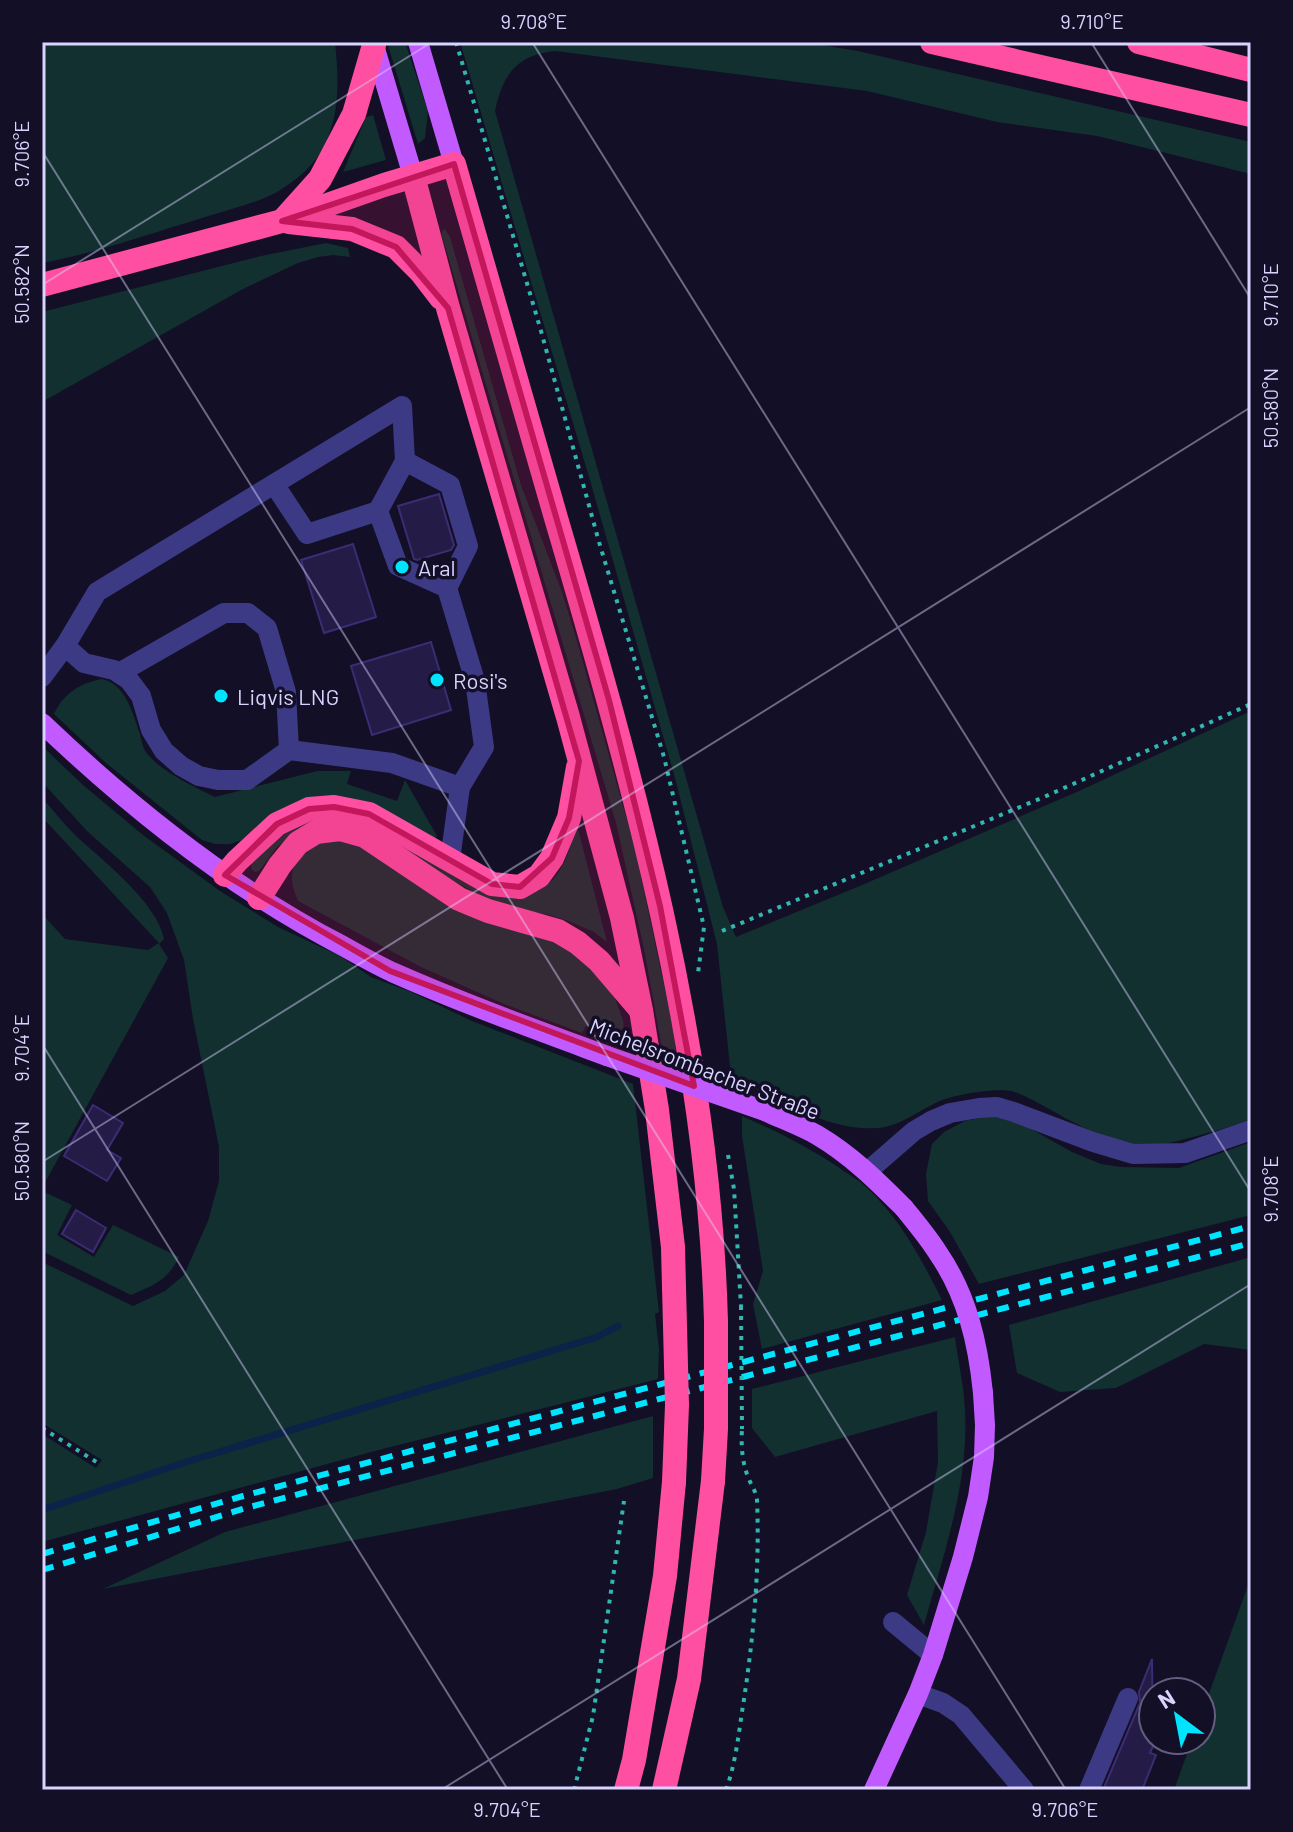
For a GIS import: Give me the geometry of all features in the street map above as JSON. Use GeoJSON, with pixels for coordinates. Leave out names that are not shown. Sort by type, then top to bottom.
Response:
{"type":"FeatureCollection","features":[{"type":"Feature","properties":{"kind":"highway"},"geometry":{"type":"LineString","coordinates":[[932,42],[1251,115]]}},
{"type":"Feature","properties":{"kind":"highway"},"geometry":{"type":"LineString","coordinates":[[1139,42],[1251,70]]}},
{"type":"Feature","properties":{"kind":"highway"},"geometry":{"type":"LineString","coordinates":[[282,221],[320,179],[334,153],[354,114],[374,43]]}},
{"type":"Feature","properties":{"kind":"highway"},"geometry":{"type":"LineString","coordinates":[[42,285],[282,221],[454,164],[609,700],[657,892],[680,1001],[700,1122],[714,1258],[716,1429],[713,1481],[689,1679],[664,1790]]}},
{"type":"Feature","properties":{"kind":"highway"},"geometry":{"type":"LineString","coordinates":[[413,176],[448,308],[568,717],[622,918],[657,1110],[673,1247],[677,1405],[674,1482],[665,1576],[634,1760],[626,1790]]}},
{"type":"Feature","properties":{"kind":"highway"},"geometry":{"type":"LineString","coordinates":[[282,221],[352,229],[396,247],[421,272],[448,308]]}},
{"type":"Feature","properties":{"kind":"highway"},"geometry":{"type":"LineString","coordinates":[[225,875],[277,824],[309,809],[334,807],[369,814],[492,884],[520,887],[539,876],[552,858],[569,818],[579,761]]}},
{"type":"Feature","properties":{"kind":"highway"},"geometry":{"type":"LineString","coordinates":[[259,898],[298,843],[316,832],[340,829],[365,836],[459,899],[488,911],[558,931],[578,943],[599,961],[641,1010]]}},
{"type":"Feature","properties":{"kind":"main road"},"geometry":{"type":"LineString","coordinates":[[418,42],[454,164]]}},
{"type":"Feature","properties":{"kind":"main road"},"geometry":{"type":"LineString","coordinates":[[374,43],[413,176]]}},
{"type":"Feature","properties":{"kind":"main road","name":"Michelsrombacher Straße"},"geometry":{"type":"LineString","coordinates":[[42,723],[131,804],[225,875],[322,935],[390,971],[534,1029],[765,1111],[814,1133],[868,1171],[904,1208],[939,1253],[955,1281],[973,1329],[983,1393],[984,1457],[963,1557],[933,1655],[874,1790]]}},
{"type":"Feature","properties":{"kind":"street"},"geometry":{"type":"LineString","coordinates":[[42,677],[65,646],[97,592],[274,484],[402,406],[405,461],[378,511],[307,534],[274,484]]}},
{"type":"Feature","properties":{"kind":"street"},"geometry":{"type":"LineString","coordinates":[[405,461],[450,485],[468,546],[447,588],[475,681],[484,747],[460,787],[450,860]]}},
{"type":"Feature","properties":{"kind":"street"},"geometry":{"type":"LineString","coordinates":[[378,511],[398,566],[447,588]]}},
{"type":"Feature","properties":{"kind":"street"},"geometry":{"type":"LineString","coordinates":[[119,673],[224,613],[248,613],[267,628],[286,692],[289,750]]}},
{"type":"Feature","properties":{"kind":"street"},"geometry":{"type":"LineString","coordinates":[[65,646],[84,663],[114,670],[129,680],[141,696],[151,730],[164,751],[199,776],[218,780],[247,780],[289,750],[392,763],[460,787]]}},
{"type":"Feature","properties":{"kind":"street"},"geometry":{"type":"LineString","coordinates":[[868,1171],[914,1131],[931,1121],[950,1113],[979,1108],[997,1107],[1014,1112],[1133,1154],[1185,1153],[1251,1130]]}},
{"type":"Feature","properties":{"kind":"street"},"geometry":{"type":"LineString","coordinates":[[893,1622],[933,1655]]}},
{"type":"Feature","properties":{"kind":"street"},"geometry":{"type":"LineString","coordinates":[[918,1694],[943,1703],[961,1715],[1024,1790]]}},
{"type":"Feature","properties":{"kind":"street"},"geometry":{"type":"LineString","coordinates":[[1089,1790],[1128,1698]]}},
{"type":"Feature","properties":{"kind":"path"},"geometry":{"type":"LineString","coordinates":[[722,931],[1044,797],[1251,704]]}},
{"type":"Feature","properties":{"kind":"path"},"geometry":{"type":"LineString","coordinates":[[726,1790],[732,1773],[746,1685],[757,1562],[757,1495],[741,1452],[741,1306]]}},
{"type":"Feature","properties":{"kind":"path"},"geometry":{"type":"LineString","coordinates":[[42,1428],[98,1463]]}},
{"type":"Feature","properties":{"kind":"path"},"geometry":{"type":"LineString","coordinates":[[574,1790],[593,1716],[624,1501]]}},
{"type":"Feature","properties":{"kind":"highlighted area"},"geometry":{"type":"Polygon","coordinates":[[[454,164],[609,700],[660,906],[694,1086],[390,971],[225,875],[277,824],[309,809],[334,807],[369,814],[492,884],[520,887],[552,858],[569,818],[579,761],[448,308],[396,247],[352,229],[282,221],[454,164]]]}},
{"type":"Feature","properties":{"kind":"green space"},"geometry":{"type":"Polygon","coordinates":[[[42,42],[335,42],[335,114],[319,155],[300,176],[277,192],[122,243],[42,263],[42,42]]]}},
{"type":"Feature","properties":{"kind":"green space"},"geometry":{"type":"Polygon","coordinates":[[[387,42],[405,42],[428,111],[425,138],[418,144],[387,42]]]}},
{"type":"Feature","properties":{"kind":"green space"},"geometry":{"type":"Polygon","coordinates":[[[460,42],[804,42],[858,51],[1251,142],[1251,174],[1097,136],[997,122],[867,91],[555,51],[530,57],[513,69],[502,87],[495,111],[723,907],[736,937],[1079,791],[1251,711],[1251,1119],[1172,1142],[1135,1145],[1098,1134],[1018,1093],[996,1090],[945,1099],[887,1127],[859,1128],[802,1112],[731,1076],[717,944],[675,778],[460,42]]]}},
{"type":"Feature","properties":{"kind":"green space"},"geometry":{"type":"Polygon","coordinates":[[[373,115],[386,160],[343,172],[366,117],[373,115]]]}},
{"type":"Feature","properties":{"kind":"green space"},"geometry":{"type":"Polygon","coordinates":[[[445,229],[450,237],[521,485],[562,592],[577,641],[635,849],[677,1058],[663,1054],[616,823],[442,236],[445,229]]]}},
{"type":"Feature","properties":{"kind":"green space"},"geometry":{"type":"Polygon","coordinates":[[[326,243],[348,248],[350,257],[333,255],[298,263],[243,289],[42,402],[42,312],[261,256],[326,243]]]}},
{"type":"Feature","properties":{"kind":"green space"},"geometry":{"type":"Polygon","coordinates":[[[102,679],[123,693],[144,748],[152,759],[178,778],[215,797],[317,771],[351,771],[347,784],[397,801],[405,780],[437,836],[435,839],[360,804],[230,844],[202,840],[106,763],[54,714],[74,690],[102,679]]]}},
{"type":"Feature","properties":{"kind":"green space"},"geometry":{"type":"Polygon","coordinates":[[[42,746],[143,835],[220,891],[278,927],[340,956],[371,977],[472,1021],[633,1084],[659,1312],[655,1314],[658,1379],[371,1452],[42,1542],[42,1434],[96,1468],[102,1460],[42,1423],[42,1262],[133,1306],[165,1291],[184,1275],[208,1221],[219,1181],[219,1147],[184,960],[167,913],[150,887],[88,832],[42,782],[42,746]]]}},
{"type":"Feature","properties":{"kind":"green space"},"geometry":{"type":"Polygon","coordinates":[[[42,798],[75,835],[140,896],[159,925],[164,939],[159,944],[168,958],[42,1188],[42,914],[65,939],[148,950],[159,943],[42,817],[42,798]]]}},
{"type":"Feature","properties":{"kind":"green space"},"geometry":{"type":"Polygon","coordinates":[[[339,813],[389,831],[455,874],[488,891],[516,897],[539,890],[557,875],[569,851],[576,821],[607,942],[594,932],[550,915],[501,907],[368,830],[342,822],[316,824],[301,829],[277,847],[259,871],[251,869],[258,851],[288,827],[310,817],[339,813]]]}},
{"type":"Feature","properties":{"kind":"green space"},"geometry":{"type":"Polygon","coordinates":[[[330,839],[365,847],[561,938],[610,985],[623,1020],[625,1040],[586,1026],[582,1033],[504,1004],[421,967],[298,901],[292,876],[300,851],[330,839]]]}},
{"type":"Feature","properties":{"kind":"green space"},"geometry":{"type":"Polygon","coordinates":[[[995,1115],[1015,1120],[1072,1152],[1101,1164],[1121,1167],[1179,1168],[1251,1142],[1251,1215],[979,1284],[950,1232],[928,1201],[926,1174],[932,1144],[944,1132],[965,1121],[995,1115]]]}},
{"type":"Feature","properties":{"kind":"green space"},"geometry":{"type":"Polygon","coordinates":[[[742,1116],[805,1147],[863,1184],[900,1226],[942,1300],[762,1349],[753,1304],[763,1271],[742,1136],[742,1116]]]}},
{"type":"Feature","properties":{"kind":"green space"},"geometry":{"type":"Polygon","coordinates":[[[42,1191],[72,1205],[57,1235],[94,1257],[113,1225],[179,1257],[165,1277],[131,1295],[42,1251],[42,1191]]]}},
{"type":"Feature","properties":{"kind":"green space"},"geometry":{"type":"Polygon","coordinates":[[[1251,1257],[1251,1350],[1204,1344],[1116,1388],[1060,1392],[1017,1373],[1009,1325],[1251,1257]]]}},
{"type":"Feature","properties":{"kind":"green space"},"geometry":{"type":"Polygon","coordinates":[[[955,1337],[965,1411],[963,1466],[953,1520],[924,1625],[907,1595],[926,1532],[938,1462],[937,1411],[775,1457],[752,1428],[752,1389],[955,1337]]]}},
{"type":"Feature","properties":{"kind":"green space"},"geometry":{"type":"Polygon","coordinates":[[[653,1416],[653,1478],[617,1489],[103,1589],[225,1532],[653,1416]]]}},
{"type":"Feature","properties":{"kind":"green space"},"geometry":{"type":"Polygon","coordinates":[[[1251,1577],[1251,1790],[1174,1790],[1186,1756],[1217,1756],[1215,1676],[1251,1577]]]}},
{"type":"Feature","properties":{"kind":"building"},"geometry":{"type":"Polygon","coordinates":[[[439,494],[454,545],[451,550],[414,559],[398,506],[439,494]]]}},
{"type":"Feature","properties":{"kind":"building"},"geometry":{"type":"Polygon","coordinates":[[[353,544],[376,617],[324,633],[301,560],[353,544]]]}},
{"type":"Feature","properties":{"kind":"building"},"geometry":{"type":"Polygon","coordinates":[[[431,642],[451,710],[372,735],[351,666],[431,642]]]}},
{"type":"Feature","properties":{"kind":"building"},"geometry":{"type":"Polygon","coordinates":[[[93,1105],[123,1123],[107,1150],[121,1158],[107,1181],[64,1156],[93,1105]]]}},
{"type":"Feature","properties":{"kind":"building"},"geometry":{"type":"Polygon","coordinates":[[[76,1210],[106,1228],[93,1252],[62,1234],[76,1210]]]}},
{"type":"Feature","properties":{"kind":"building"},"geometry":{"type":"Polygon","coordinates":[[[1152,1659],[1152,1676],[1145,1676],[1152,1659]]]}},
{"type":"Feature","properties":{"kind":"building"},"geometry":{"type":"Polygon","coordinates":[[[1137,1710],[1137,1756],[1156,1756],[1142,1790],[1103,1790],[1137,1710]]]}},
{"type":"Feature","properties":{"kind":"waterway"},"geometry":{"type":"LineString","coordinates":[[42,1510],[183,1463],[597,1337],[618,1326]]}},
{"type":"Feature","properties":{"kind":"railway"},"geometry":{"type":"LineString","coordinates":[[42,1554],[243,1496],[1251,1226]]}},
{"type":"Feature","properties":{"kind":"railway"},"geometry":{"type":"LineString","coordinates":[[42,1570],[246,1508],[1251,1243]]}},
{"type":"Feature","properties":{"kind":"place","name":"Aral"},"geometry":{"type":"Point","coordinates":[402,567]}},
{"type":"Feature","properties":{"kind":"place","name":"Rosi's"},"geometry":{"type":"Point","coordinates":[437,680]}},
{"type":"Feature","properties":{"kind":"place","name":"Liqvis LNG"},"geometry":{"type":"Point","coordinates":[221,696]}}]}
